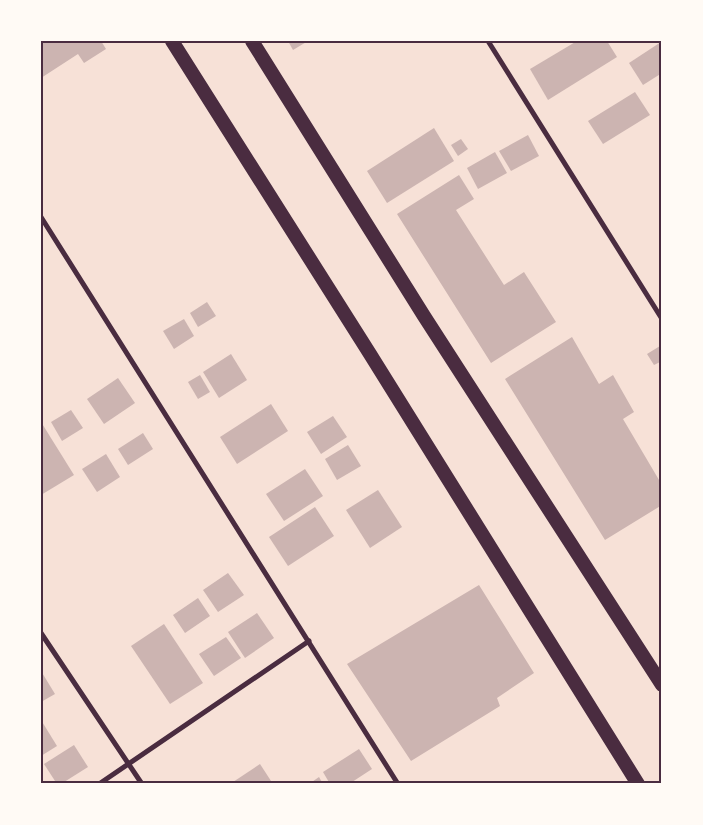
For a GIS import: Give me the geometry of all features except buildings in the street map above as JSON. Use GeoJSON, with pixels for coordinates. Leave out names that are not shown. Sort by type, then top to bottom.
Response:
{"type":"FeatureCollection","features":[{"type":"Feature","properties":{"kind":"highway"},"geometry":{"type":"LineString","coordinates":[[172,41],[638,784]]}},
{"type":"Feature","properties":{"kind":"highway"},"geometry":{"type":"LineString","coordinates":[[252,41],[419,308],[662,685]]}},
{"type":"Feature","properties":{"kind":"street"},"geometry":{"type":"LineString","coordinates":[[488,41],[662,319]]}},
{"type":"Feature","properties":{"kind":"street"},"geometry":{"type":"LineString","coordinates":[[41,217],[398,784]]}},
{"type":"Feature","properties":{"kind":"street"},"geometry":{"type":"LineString","coordinates":[[41,633],[142,784]]}},
{"type":"Feature","properties":{"kind":"street"},"geometry":{"type":"LineString","coordinates":[[99,784],[308,641]]}}]}
